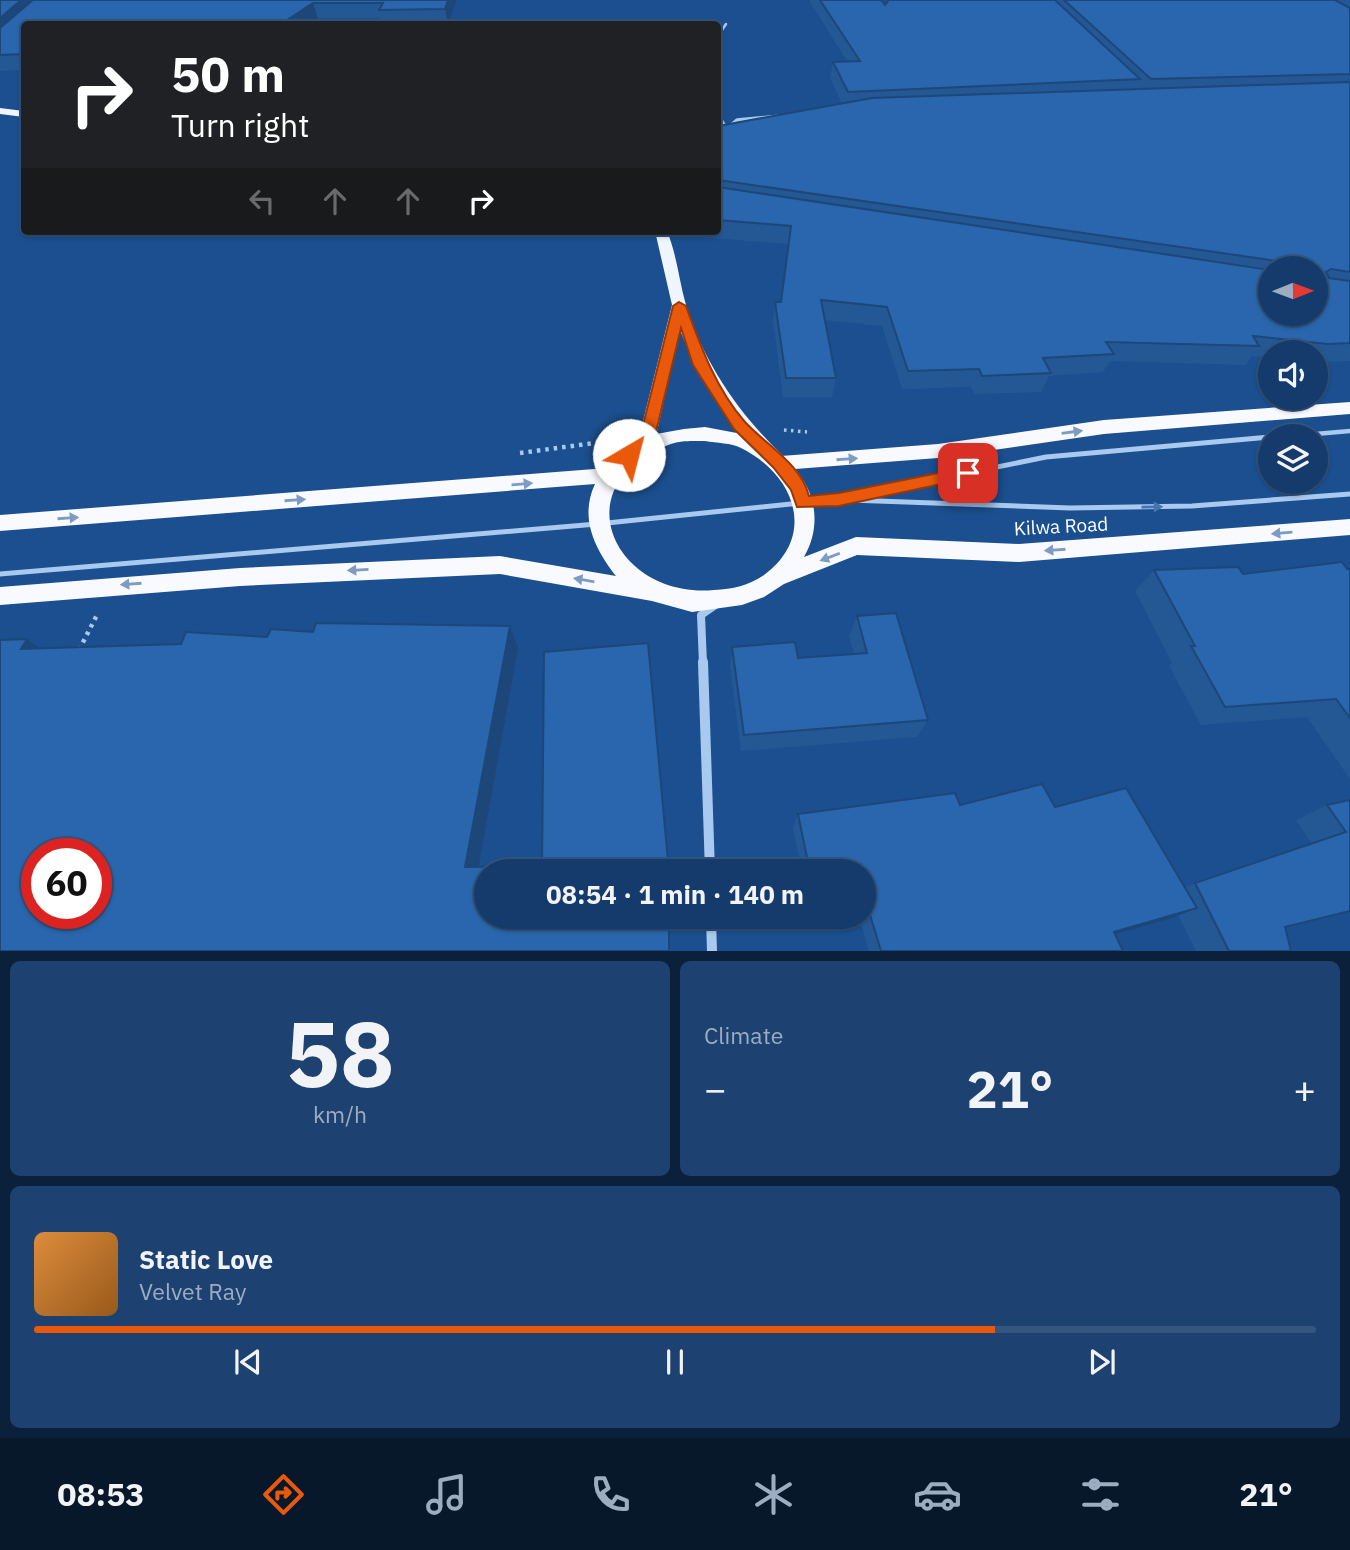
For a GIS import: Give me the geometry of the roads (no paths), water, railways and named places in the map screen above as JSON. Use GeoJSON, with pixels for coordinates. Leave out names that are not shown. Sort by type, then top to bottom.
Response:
{"type":"FeatureCollection","features":[{"type":"Feature","properties":{"kind":"highway"},"geometry":{"type":"LineString","coordinates":[[779,463],[938,451],[1104,427],[1350,408]]}},
{"type":"Feature","properties":{"kind":"highway"},"geometry":{"type":"LineString","coordinates":[[0,596],[111,586],[397,568],[500,565],[651,592],[685,602],[720,602],[753,593],[779,576],[801,549],[807,518],[799,488],[779,463],[745,442],[705,434],[665,438],[630,455],[610,475],[597,505],[597,524],[607,554],[625,575],[651,592]]}},
{"type":"Feature","properties":{"kind":"highway"},"geometry":{"type":"LineString","coordinates":[[0,523],[610,475]]}},
{"type":"Feature","properties":{"kind":"highway","name":"Kilwa Road"},"geometry":{"type":"LineString","coordinates":[[779,576],[856,546],[1019,553],[1350,527]]}},
{"type":"Feature","properties":{"kind":"main road"},"geometry":{"type":"LineString","coordinates":[[0,111],[21,114]]}},
{"type":"Feature","properties":{"kind":"main road"},"geometry":{"type":"LineString","coordinates":[[662,235],[679,306],[700,365],[739,425],[779,463]]}},
{"type":"Feature","properties":{"kind":"main road"},"geometry":{"type":"LineString","coordinates":[[610,475],[648,436],[679,306]]}},
{"type":"Feature","properties":{"kind":"street"},"geometry":{"type":"LineString","coordinates":[[710,859],[701,615],[720,602]]}},
{"type":"Feature","properties":{"kind":"street"},"geometry":{"type":"LineString","coordinates":[[711,929],[712,951]]}},
{"type":"Feature","properties":{"kind":"lane"},"geometry":{"type":"LineString","coordinates":[[721,32],[726,24]]}},
{"type":"Feature","properties":{"kind":"lane"},"geometry":{"type":"LineString","coordinates":[[721,130],[724,125],[742,119],[783,116]]}},
{"type":"Feature","properties":{"kind":"lane"},"geometry":{"type":"LineString","coordinates":[[721,120],[724,125]]}},
{"type":"Feature","properties":{"kind":"lane"},"geometry":{"type":"LineString","coordinates":[[1328,433],[1350,431]]}},
{"type":"Feature","properties":{"kind":"lane"},"geometry":{"type":"LineString","coordinates":[[0,573],[597,524],[803,503],[839,499],[1046,457],[1258,438]]}},
{"type":"Feature","properties":{"kind":"lane"},"geometry":{"type":"LineString","coordinates":[[839,499],[1070,508],[1192,506],[1350,494]]}}]}
